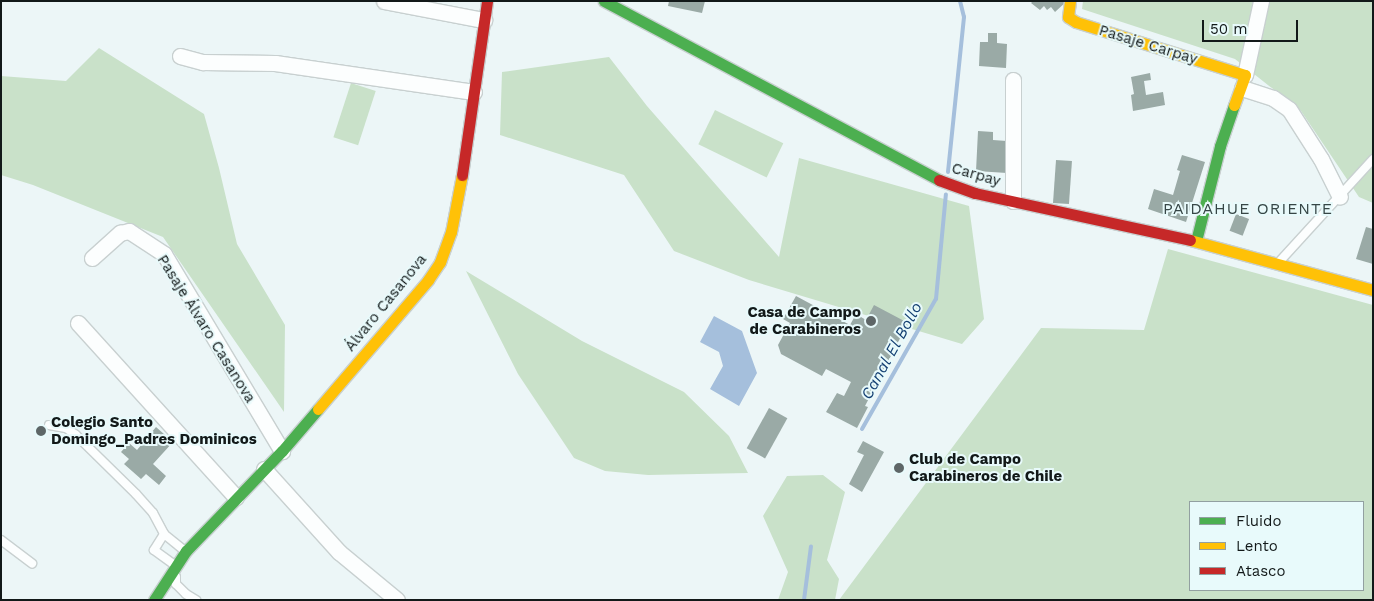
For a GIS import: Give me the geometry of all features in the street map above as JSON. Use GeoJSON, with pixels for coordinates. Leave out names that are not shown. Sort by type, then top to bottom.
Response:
{"type":"FeatureCollection","features":[{"type":"Feature","properties":{"kind":"street"},"geometry":{"type":"LineString","coordinates":[[384,1],[484,20]]}},
{"type":"Feature","properties":{"kind":"street","name":"Álvaro Casanova"},"geometry":{"type":"LineString","coordinates":[[154,600],[186,552],[236,497],[282,451],[428,280],[440,262],[451,232],[457,204],[487,1]]}},
{"type":"Feature","properties":{"kind":"street","name":"Carpay"},"geometry":{"type":"LineString","coordinates":[[604,1],[936,179],[975,193],[1196,241],[1373,290]]}},
{"type":"Feature","properties":{"kind":"street","name":"Pasaje Carpay"},"geometry":{"type":"LineString","coordinates":[[1070,1],[1068,17],[1076,22],[1243,81],[1289,108],[1321,159],[1340,197]]}},
{"type":"Feature","properties":{"kind":"street"},"geometry":{"type":"LineString","coordinates":[[1196,241],[1220,146],[1243,81],[1261,1]]}},
{"type":"Feature","properties":{"kind":"street"},"geometry":{"type":"LineString","coordinates":[[180,56],[203,62],[275,63],[474,92]]}},
{"type":"Feature","properties":{"kind":"street"},"geometry":{"type":"LineString","coordinates":[[1013,80],[1013,201]]}},
{"type":"Feature","properties":{"kind":"street","name":"Pasaje Álvaro Casanova"},"geometry":{"type":"LineString","coordinates":[[92,258],[120,233],[129,231],[164,254],[282,451]]}},
{"type":"Feature","properties":{"kind":"street"},"geometry":{"type":"LineString","coordinates":[[78,323],[236,497]]}},
{"type":"Feature","properties":{"kind":"street"},"geometry":{"type":"LineString","coordinates":[[264,469],[339,552],[397,600]]}},
{"type":"Feature","properties":{"kind":"street","name":"Álvaro Casanova"},"geometry":{"type":"LineString","coordinates":[[167,600],[176,584],[208,541],[218,516]]}},
{"type":"Feature","properties":{"kind":"lane"},"geometry":{"type":"LineString","coordinates":[[1277,264],[1373,159]]}},
{"type":"Feature","properties":{"kind":"lane"},"geometry":{"type":"LineString","coordinates":[[49,425],[66,428],[76,435],[147,506],[164,534],[186,552]]}},
{"type":"Feature","properties":{"kind":"lane"},"geometry":{"type":"LineString","coordinates":[[164,534],[154,550],[175,566],[176,584],[186,594],[196,600]]}},
{"type":"Feature","properties":{"kind":"lane"},"geometry":{"type":"LineString","coordinates":[[1,540],[32,563]]}},
{"type":"Feature","properties":{"kind":"green space"},"geometry":{"type":"Polygon","coordinates":[[[1083,1],[1373,1],[1373,203],[1359,197],[1301,111],[1235,59],[1082,9],[1083,1]]]}},
{"type":"Feature","properties":{"kind":"green space"},"geometry":{"type":"Polygon","coordinates":[[[99,48],[204,114],[237,244],[285,325],[284,412],[163,237],[33,185],[1,175],[1,76],[66,81],[99,48]]]}},
{"type":"Feature","properties":{"kind":"green space"},"geometry":{"type":"Polygon","coordinates":[[[609,57],[647,106],[779,257],[799,158],[969,206],[984,319],[962,344],[749,280],[674,251],[624,175],[500,135],[502,72],[609,57]]]}},
{"type":"Feature","properties":{"kind":"green space"},"geometry":{"type":"Polygon","coordinates":[[[351,83],[376,91],[358,145],[333,137],[351,83]]]}},
{"type":"Feature","properties":{"kind":"green space"},"geometry":{"type":"Polygon","coordinates":[[[715,110],[783,143],[767,177],[698,144],[715,110]]]}},
{"type":"Feature","properties":{"kind":"green space"},"geometry":{"type":"Polygon","coordinates":[[[1168,249],[1373,305],[1373,600],[839,600],[1041,328],[1144,330],[1168,249]]]}},
{"type":"Feature","properties":{"kind":"green space"},"geometry":{"type":"Polygon","coordinates":[[[466,271],[582,341],[684,392],[729,436],[748,473],[648,475],[605,471],[574,458],[518,374],[466,271]]]}},
{"type":"Feature","properties":{"kind":"green space"},"geometry":{"type":"Polygon","coordinates":[[[823,475],[845,492],[827,560],[839,579],[835,600],[778,600],[788,572],[763,516],[787,476],[823,475]]]}},
{"type":"Feature","properties":{"kind":"water"},"geometry":{"type":"Polygon","coordinates":[[[714,316],[742,331],[757,373],[739,406],[710,389],[723,366],[719,352],[700,342],[714,316]]]}},
{"type":"Feature","properties":{"kind":"building"},"geometry":{"type":"Polygon","coordinates":[[[669,1],[705,1],[702,13],[668,6],[669,1]]]}},
{"type":"Feature","properties":{"kind":"building"},"geometry":{"type":"Polygon","coordinates":[[[1033,1],[1067,1],[1055,12],[1051,7],[1047,10],[1044,6],[1040,10],[1031,3],[1033,1]]]}},
{"type":"Feature","properties":{"kind":"building"},"geometry":{"type":"Polygon","coordinates":[[[988,33],[997,33],[997,43],[1007,44],[1006,68],[979,66],[980,42],[988,42],[988,33]]]}},
{"type":"Feature","properties":{"kind":"building"},"geometry":{"type":"Polygon","coordinates":[[[1150,73],[1151,80],[1144,81],[1146,95],[1163,92],[1165,105],[1133,111],[1131,95],[1134,94],[1131,77],[1150,73]]]}},
{"type":"Feature","properties":{"kind":"building"},"geometry":{"type":"Polygon","coordinates":[[[978,131],[993,132],[993,140],[1007,141],[1007,173],[976,171],[978,131]]]}},
{"type":"Feature","properties":{"kind":"building"},"geometry":{"type":"Polygon","coordinates":[[[1182,155],[1205,162],[1186,222],[1148,209],[1154,189],[1173,195],[1180,171],[1177,170],[1182,155]]]}},
{"type":"Feature","properties":{"kind":"building"},"geometry":{"type":"Polygon","coordinates":[[[1056,160],[1072,161],[1069,204],[1053,203],[1056,160]]]}},
{"type":"Feature","properties":{"kind":"building"},"geometry":{"type":"Polygon","coordinates":[[[1236,214],[1249,219],[1243,236],[1230,231],[1236,214]]]}},
{"type":"Feature","properties":{"kind":"building"},"geometry":{"type":"Polygon","coordinates":[[[1366,227],[1373,229],[1373,264],[1356,259],[1366,227]]]}},
{"type":"Feature","properties":{"kind":"building"},"geometry":{"type":"Polygon","coordinates":[[[796,296],[850,325],[856,314],[866,320],[874,305],[908,323],[865,406],[868,407],[857,428],[826,412],[837,393],[844,396],[851,382],[826,369],[822,376],[781,354],[778,345],[790,323],[783,319],[796,296]]]}},
{"type":"Feature","properties":{"kind":"building"},"geometry":{"type":"Polygon","coordinates":[[[769,408],[787,418],[765,458],[747,448],[769,408]]]}},
{"type":"Feature","properties":{"kind":"building"},"geometry":{"type":"Polygon","coordinates":[[[156,427],[173,442],[153,464],[166,476],[159,485],[146,474],[141,479],[124,464],[129,459],[121,452],[129,443],[137,450],[156,427]]]}},
{"type":"Feature","properties":{"kind":"building"},"geometry":{"type":"Polygon","coordinates":[[[863,441],[884,452],[862,492],[849,484],[864,455],[857,452],[863,441]]]}},
{"type":"Feature","properties":{"kind":"waterway","name":"Canal El Bollo"},"geometry":{"type":"LineString","coordinates":[[948,172],[964,17],[960,1]]}},
{"type":"Feature","properties":{"kind":"waterway","name":"Canal El Bollo"},"geometry":{"type":"LineString","coordinates":[[862,429],[936,299],[946,194]]}},
{"type":"Feature","properties":{"kind":"waterway","name":"Canal El Bollo"},"geometry":{"type":"LineString","coordinates":[[804,600],[811,546]]}},
{"type":"Feature","properties":{"kind":"traffic: fast"},"geometry":{"type":"LineString","coordinates":[[604,1],[939,180]]}},
{"type":"Feature","properties":{"kind":"traffic: fast"},"geometry":{"type":"LineString","coordinates":[[1196,241],[1220,146],[1234,105]]}},
{"type":"Feature","properties":{"kind":"traffic: fast"},"geometry":{"type":"LineString","coordinates":[[154,600],[186,551],[282,451],[318,409]]}},
{"type":"Feature","properties":{"kind":"traffic: slow"},"geometry":{"type":"LineString","coordinates":[[1070,1],[1068,17],[1076,22],[1245,75],[1234,105]]}},
{"type":"Feature","properties":{"kind":"traffic: slow"},"geometry":{"type":"LineString","coordinates":[[318,409],[428,280],[440,262],[451,232],[462,175]]}},
{"type":"Feature","properties":{"kind":"traffic: slow"},"geometry":{"type":"LineString","coordinates":[[1190,240],[1373,290]]}},
{"type":"Feature","properties":{"kind":"traffic: jam"},"geometry":{"type":"LineString","coordinates":[[462,175],[487,1]]}},
{"type":"Feature","properties":{"kind":"traffic: jam"},"geometry":{"type":"LineString","coordinates":[[939,180],[975,193],[1190,240]]}},
{"type":"Feature","properties":{"kind":"place","name":"Casa de Campo de Carabineros"},"geometry":{"type":"Point","coordinates":[871,321]}},
{"type":"Feature","properties":{"kind":"place","name":"Colegio Santo Domingo_Padres Dominicos"},"geometry":{"type":"Point","coordinates":[41,431]}},
{"type":"Feature","properties":{"kind":"place","name":"Club de Campo Carabineros de Chile"},"geometry":{"type":"Point","coordinates":[899,468]}},
{"type":"Feature","properties":{"kind":"district","name":"PAIDAHUE ORIENTE"},"geometry":{"type":"Point","coordinates":[1248,209]}}]}
